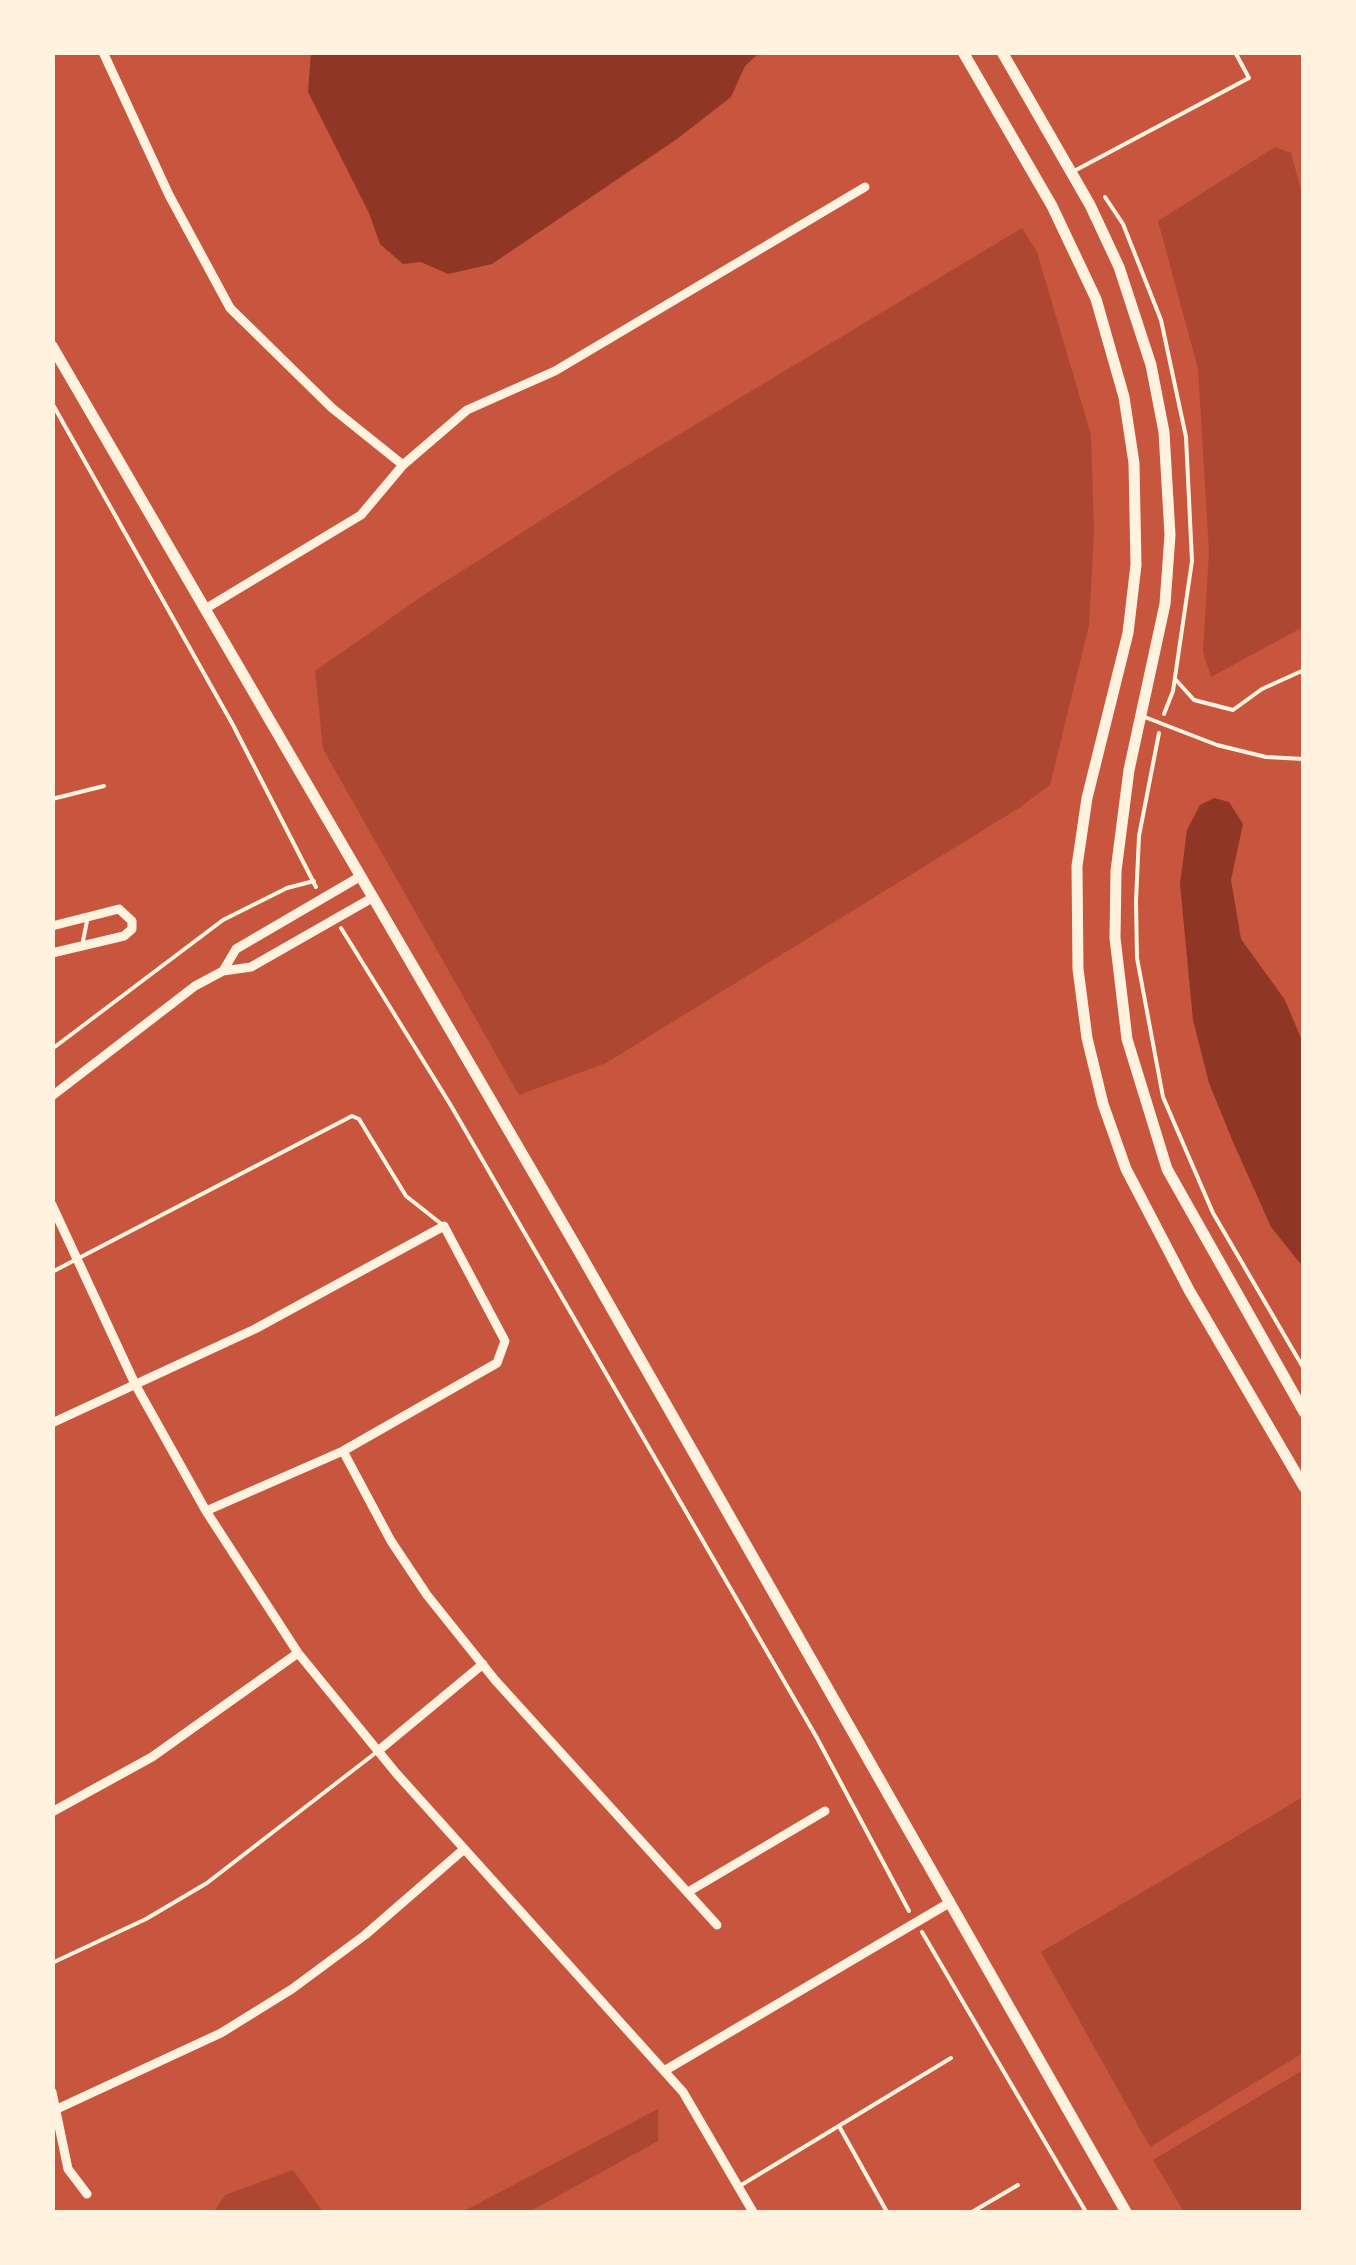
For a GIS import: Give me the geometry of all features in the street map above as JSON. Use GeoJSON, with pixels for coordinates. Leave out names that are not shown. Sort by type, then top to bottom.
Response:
{"type":"FeatureCollection","features":[{"type":"Feature","properties":{"kind":"street"},"geometry":{"type":"LineString","coordinates":[[104,52],[168,195],[230,308],[332,408],[403,464]]}},
{"type":"Feature","properties":{"kind":"street"},"geometry":{"type":"LineString","coordinates":[[964,52],[1052,206],[1096,299],[1124,397],[1134,464],[1136,565],[1128,633],[1087,798],[1078,866],[1078,969],[1088,1038],[1104,1104],[1126,1168],[1190,1290],[1304,1487]]}},
{"type":"Feature","properties":{"kind":"street"},"geometry":{"type":"LineString","coordinates":[[1002,52],[1072,173],[1132,299],[1151,365],[1164,432],[1170,500],[1168,569],[1160,638],[1123,803],[1114,905],[1121,1006],[1134,1072],[1154,1137],[1182,1198],[1304,1412]]}},
{"type":"Feature","properties":{"kind":"street"},"geometry":{"type":"LineString","coordinates":[[205,609],[361,515],[403,464],[467,410],[555,371],[864,187]]}},
{"type":"Feature","properties":{"kind":"street"},"geometry":{"type":"LineString","coordinates":[[52,346],[361,876],[1126,2212]]}},
{"type":"Feature","properties":{"kind":"street"},"geometry":{"type":"LineString","coordinates":[[223,972],[236,949],[361,876]]}},
{"type":"Feature","properties":{"kind":"street"},"geometry":{"type":"LineString","coordinates":[[52,1096],[129,1032],[223,972],[252,967],[372,898]]}},
{"type":"Feature","properties":{"kind":"street"},"geometry":{"type":"LineString","coordinates":[[52,926],[119,909],[127,912],[132,929],[124,936],[52,952]]}},
{"type":"Feature","properties":{"kind":"street"},"geometry":{"type":"LineString","coordinates":[[52,1205],[135,1384],[206,1511],[298,1652],[463,1850],[683,2092],[753,2212]]}},
{"type":"Feature","properties":{"kind":"street"},"geometry":{"type":"LineString","coordinates":[[52,1422],[256,1329],[444,1226],[505,1341],[497,1362],[343,1451],[206,1511]]}},
{"type":"Feature","properties":{"kind":"street"},"geometry":{"type":"LineString","coordinates":[[343,1451],[390,1541],[482,1664],[716,1924]]}},
{"type":"Feature","properties":{"kind":"street"},"geometry":{"type":"LineString","coordinates":[[52,1812],[152,1757],[298,1652]]}},
{"type":"Feature","properties":{"kind":"street"},"geometry":{"type":"LineString","coordinates":[[378,1750],[482,1664]]}},
{"type":"Feature","properties":{"kind":"street"},"geometry":{"type":"LineString","coordinates":[[688,1892],[825,1811]]}},
{"type":"Feature","properties":{"kind":"street"},"geometry":{"type":"LineString","coordinates":[[57,2110],[221,2033],[292,1989],[365,1934],[463,1850]]}},
{"type":"Feature","properties":{"kind":"street"},"geometry":{"type":"LineString","coordinates":[[664,2072],[950,1903]]}},
{"type":"Feature","properties":{"kind":"street"},"geometry":{"type":"LineString","coordinates":[[52,2092],[68,2169],[87,2194]]}},
{"type":"Feature","properties":{"kind":"lane"},"geometry":{"type":"LineString","coordinates":[[1072,173],[1188,106],[1218,97],[1250,78],[1234,52]]}},
{"type":"Feature","properties":{"kind":"lane"},"geometry":{"type":"LineString","coordinates":[[1142,716],[1218,745],[1266,756],[1304,759]]}},
{"type":"Feature","properties":{"kind":"lane"},"geometry":{"type":"LineString","coordinates":[[52,799],[104,786]]}},
{"type":"Feature","properties":{"kind":"lane"},"geometry":{"type":"LineString","coordinates":[[82,946],[88,916]]}},
{"type":"Feature","properties":{"kind":"lane"},"geometry":{"type":"LineString","coordinates":[[52,1272],[352,1116],[359,1119],[406,1196],[444,1226]]}},
{"type":"Feature","properties":{"kind":"lane"},"geometry":{"type":"LineString","coordinates":[[52,1963],[146,1919],[207,1883],[378,1750]]}},
{"type":"Feature","properties":{"kind":"lane"},"geometry":{"type":"LineString","coordinates":[[738,2187],[951,2058]]}},
{"type":"Feature","properties":{"kind":"lane"},"geometry":{"type":"LineString","coordinates":[[839,2126],[887,2212]]}},
{"type":"Feature","properties":{"kind":"lane"},"geometry":{"type":"LineString","coordinates":[[972,2212],[1018,2185]]}},
{"type":"Feature","properties":{"kind":"path"},"geometry":{"type":"LineString","coordinates":[[1104,196],[1123,224],[1161,320],[1181,405],[1192,561],[1175,679],[1161,724],[1140,836],[1137,958],[1162,1098],[1213,1212],[1304,1368]]}},
{"type":"Feature","properties":{"kind":"path"},"geometry":{"type":"LineString","coordinates":[[52,403],[198,662],[320,899]]}},
{"type":"Feature","properties":{"kind":"path"},"geometry":{"type":"LineString","coordinates":[[1175,679],[1194,700],[1233,710],[1262,689],[1304,670]]}},
{"type":"Feature","properties":{"kind":"path"},"geometry":{"type":"LineString","coordinates":[[52,1049],[223,920],[286,888],[314,881]]}},
{"type":"Feature","properties":{"kind":"path"},"geometry":{"type":"LineString","coordinates":[[332,920],[348,936],[450,1104],[816,1738],[916,1923],[1086,2212]]}},
{"type":"Feature","properties":{"kind":"shaded area"},"geometry":{"type":"Polygon","coordinates":[[[311,52],[759,53],[745,66],[731,97],[677,139],[492,264],[448,274],[421,262],[403,264],[380,244],[369,213],[308,92],[311,52]]]}},
{"type":"Feature","properties":{"kind":"shaded area"},"geometry":{"type":"Polygon","coordinates":[[[1275,147],[1291,153],[1303,197],[1303,627],[1211,677],[1203,652],[1209,552],[1198,369],[1158,221],[1275,147]]]}},
{"type":"Feature","properties":{"kind":"shaded area"},"geometry":{"type":"Polygon","coordinates":[[[1022,228],[1037,252],[1091,435],[1094,531],[1089,625],[1050,785],[1019,808],[606,1063],[519,1095],[323,749],[315,671],[421,597],[620,470],[1022,228]]]}},
{"type":"Feature","properties":{"kind":"shaded area"},"geometry":{"type":"Polygon","coordinates":[[[1214,798],[1229,802],[1243,824],[1231,880],[1241,939],[1285,1000],[1303,1043],[1303,1267],[1271,1227],[1233,1142],[1209,1083],[1193,1020],[1180,884],[1187,830],[1200,805],[1214,798]]]}},
{"type":"Feature","properties":{"kind":"shaded area"},"geometry":{"type":"Polygon","coordinates":[[[1303,1797],[1303,2053],[1150,2147],[1041,1952],[1303,1797]]]}},
{"type":"Feature","properties":{"kind":"shaded area"},"geometry":{"type":"Polygon","coordinates":[[[1303,2070],[1303,2212],[1184,2212],[1153,2160],[1303,2070]]]}},
{"type":"Feature","properties":{"kind":"shaded area"},"geometry":{"type":"Polygon","coordinates":[[[658,2109],[658,2141],[529,2212],[462,2212],[658,2109]]]}},
{"type":"Feature","properties":{"kind":"shaded area"},"geometry":{"type":"Polygon","coordinates":[[[293,2170],[323,2212],[214,2212],[225,2195],[293,2170]]]}}]}
